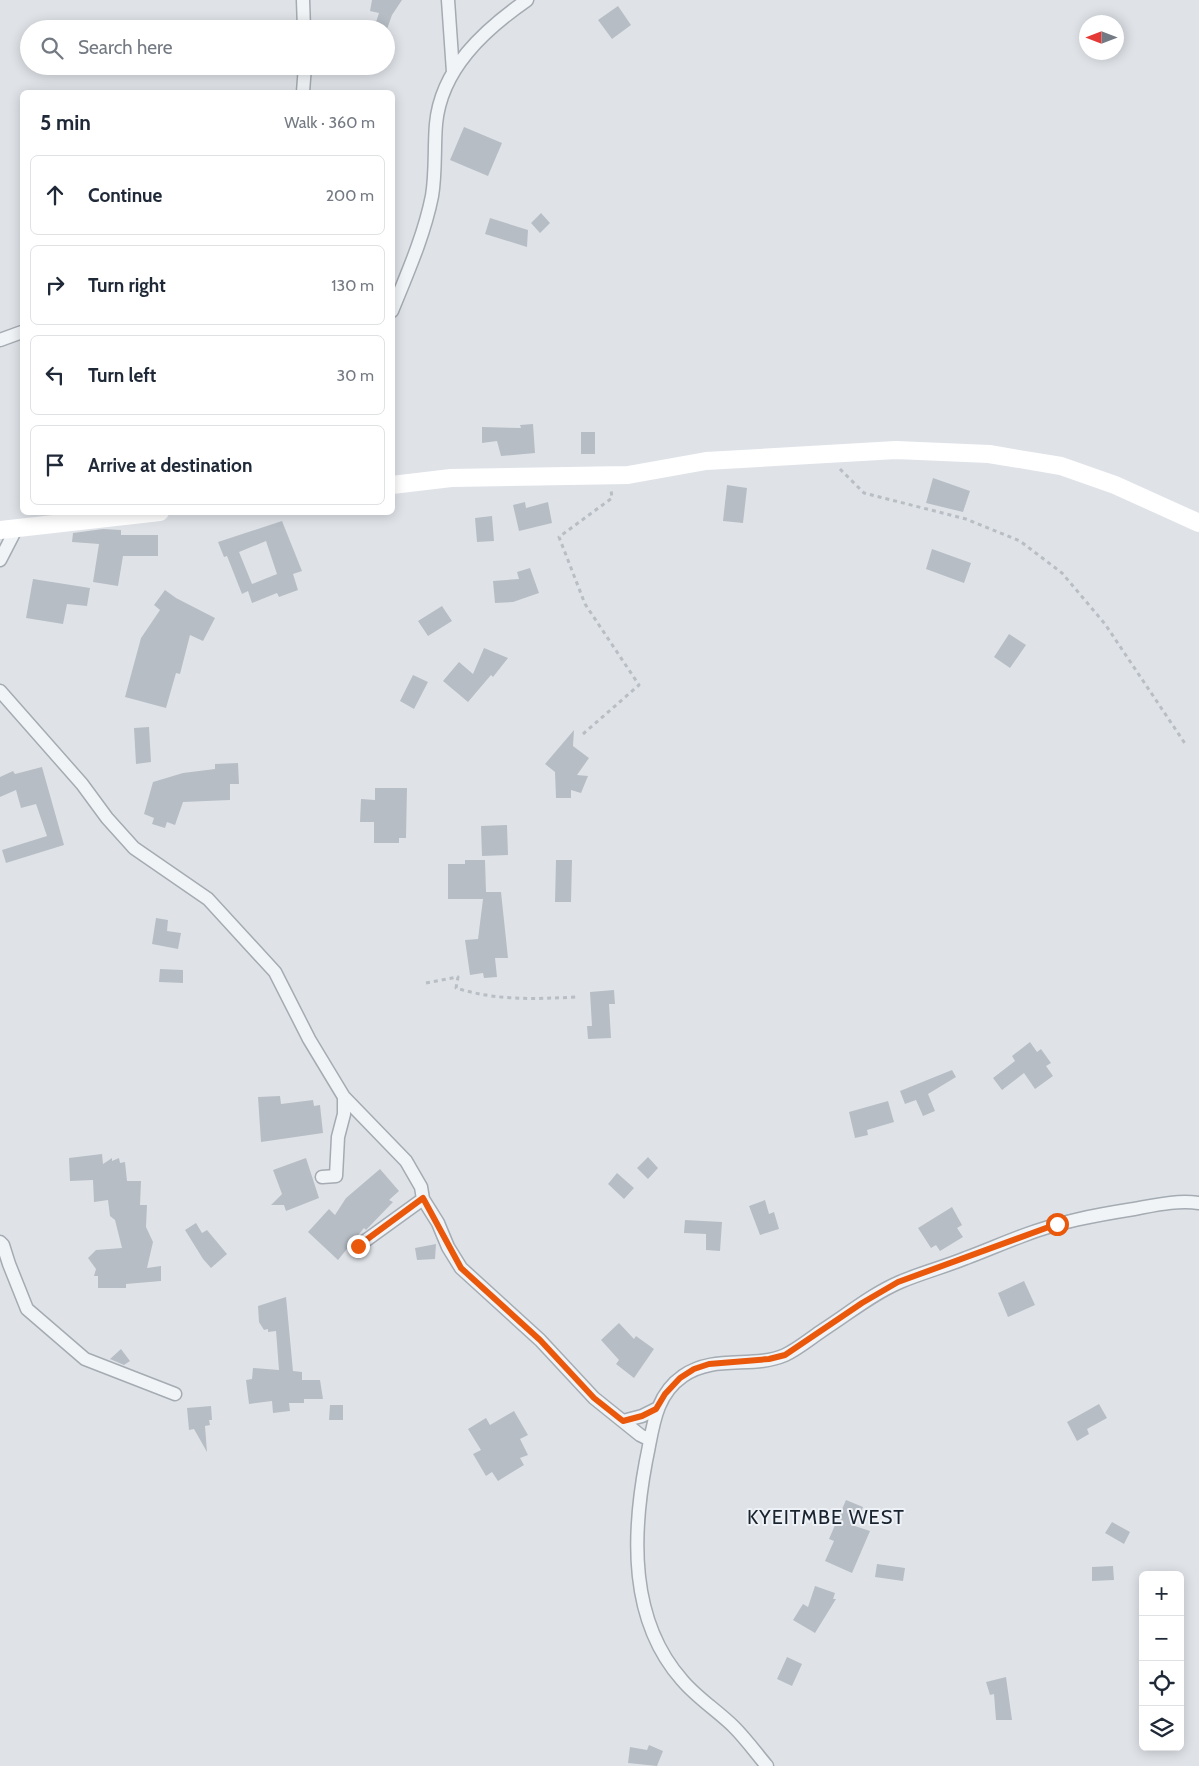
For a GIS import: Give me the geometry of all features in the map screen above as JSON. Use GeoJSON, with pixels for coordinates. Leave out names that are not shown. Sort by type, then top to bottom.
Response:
{"type":"FeatureCollection","features":[{"type":"Feature","properties":{"kind":"street"},"geometry":{"type":"LineString","coordinates":[[303,0],[304,20]]}},
{"type":"Feature","properties":{"kind":"street"},"geometry":{"type":"LineString","coordinates":[[448,0],[453,72]]}},
{"type":"Feature","properties":{"kind":"street"},"geometry":{"type":"LineString","coordinates":[[395,303],[418,245],[432,196],[438,104],[453,72],[481,38],[527,0]]}},
{"type":"Feature","properties":{"kind":"street"},"geometry":{"type":"LineString","coordinates":[[303,90],[304,75]]}},
{"type":"Feature","properties":{"kind":"street"},"geometry":{"type":"LineString","coordinates":[[0,340],[20,333]]}},
{"type":"Feature","properties":{"kind":"street"},"geometry":{"type":"LineString","coordinates":[[395,485],[451,478],[628,475],[706,461],[896,450],[988,454],[1061,466],[1115,485],[1199,523]]}},
{"type":"Feature","properties":{"kind":"street"},"geometry":{"type":"LineString","coordinates":[[0,560],[8,530],[135,515]]}},
{"type":"Feature","properties":{"kind":"street"},"geometry":{"type":"LineString","coordinates":[[0,690],[82,784],[107,818],[134,848],[208,899],[275,972],[309,1039],[344,1097],[406,1160],[421,1187],[423,1198],[461,1268],[540,1340],[594,1398],[650,1440]]}},
{"type":"Feature","properties":{"kind":"street"},"geometry":{"type":"LineString","coordinates":[[322,1177],[336,1176],[338,1137],[344,1114],[344,1097]]}},
{"type":"Feature","properties":{"kind":"street"},"geometry":{"type":"LineString","coordinates":[[358,1246],[423,1198]]}},
{"type":"Feature","properties":{"kind":"street"},"geometry":{"type":"LineString","coordinates":[[767,1766],[735,1728],[683,1681],[659,1650],[644,1610],[638,1578],[636,1545],[640,1496],[656,1409],[665,1394],[680,1378],[694,1369],[709,1364],[769,1359],[785,1355],[862,1303],[898,1282],[1057,1224],[1183,1201],[1199,1203]]}},
{"type":"Feature","properties":{"kind":"street"},"geometry":{"type":"LineString","coordinates":[[0,1242],[4,1245],[8,1264],[27,1309],[85,1359],[175,1394]]}},
{"type":"Feature","properties":{"kind":"street"},"geometry":{"type":"LineString","coordinates":[[623,1421],[642,1416],[656,1409]]}},
{"type":"Feature","properties":{"kind":"path"},"geometry":{"type":"LineString","coordinates":[[826,454],[864,493],[966,520],[1020,541],[1062,573],[1105,624],[1186,745]]}},
{"type":"Feature","properties":{"kind":"path"},"geometry":{"type":"LineString","coordinates":[[583,734],[640,685],[585,604],[559,537],[612,498],[608,474]]}},
{"type":"Feature","properties":{"kind":"path"},"geometry":{"type":"LineString","coordinates":[[426,982],[458,977],[456,988],[483,996],[515,999],[576,997]]}},
{"type":"Feature","properties":{"kind":"building"},"geometry":{"type":"Polygon","coordinates":[[[372,0],[402,0],[390,20],[377,20],[379,13],[370,11],[372,0]]]}},
{"type":"Feature","properties":{"kind":"building"},"geometry":{"type":"Polygon","coordinates":[[[618,6],[631,25],[612,39],[598,20],[618,6]]]}},
{"type":"Feature","properties":{"kind":"building"},"geometry":{"type":"Polygon","coordinates":[[[464,127],[502,143],[488,176],[450,160],[464,127]]]}},
{"type":"Feature","properties":{"kind":"building"},"geometry":{"type":"Polygon","coordinates":[[[541,213],[550,223],[540,233],[531,223],[541,213]]]}},
{"type":"Feature","properties":{"kind":"building"},"geometry":{"type":"Polygon","coordinates":[[[490,218],[528,230],[527,247],[485,234],[490,218]]]}},
{"type":"Feature","properties":{"kind":"building"},"geometry":{"type":"Polygon","coordinates":[[[533,424],[535,453],[501,456],[497,441],[482,443],[482,427],[521,428],[520,425],[533,424]]]}},
{"type":"Feature","properties":{"kind":"building"},"geometry":{"type":"Polygon","coordinates":[[[581,432],[595,432],[595,454],[581,454],[581,432]]]}},
{"type":"Feature","properties":{"kind":"building"},"geometry":{"type":"Polygon","coordinates":[[[933,478],[970,491],[963,512],[926,503],[933,478]]]}},
{"type":"Feature","properties":{"kind":"building"},"geometry":{"type":"Polygon","coordinates":[[[727,485],[747,488],[743,523],[723,521],[727,485]]]}},
{"type":"Feature","properties":{"kind":"building"},"geometry":{"type":"Polygon","coordinates":[[[525,502],[526,508],[548,502],[552,523],[519,531],[513,505],[525,502]]]}},
{"type":"Feature","properties":{"kind":"building"},"geometry":{"type":"Polygon","coordinates":[[[492,516],[494,541],[477,542],[475,518],[492,516]]]}},
{"type":"Feature","properties":{"kind":"building"},"geometry":{"type":"Polygon","coordinates":[[[282,521],[302,571],[293,574],[298,590],[279,597],[277,593],[252,603],[248,591],[242,594],[227,556],[224,557],[218,542],[282,521]],[[266,541],[239,552],[252,584],[277,574],[266,541]]]}},
{"type":"Feature","properties":{"kind":"building"},"geometry":{"type":"Polygon","coordinates":[[[103,529],[121,530],[121,535],[158,535],[158,556],[123,556],[118,586],[93,582],[99,544],[72,542],[73,533],[103,529]]]}},
{"type":"Feature","properties":{"kind":"building"},"geometry":{"type":"Polygon","coordinates":[[[932,549],[971,563],[964,583],[926,569],[932,549]]]}},
{"type":"Feature","properties":{"kind":"building"},"geometry":{"type":"Polygon","coordinates":[[[530,568],[539,593],[513,602],[495,603],[493,581],[519,579],[517,572],[530,568]]]}},
{"type":"Feature","properties":{"kind":"building"},"geometry":{"type":"Polygon","coordinates":[[[33,579],[90,588],[87,606],[67,604],[63,624],[26,618],[33,579]]]}},
{"type":"Feature","properties":{"kind":"building"},"geometry":{"type":"Polygon","coordinates":[[[165,590],[176,598],[215,618],[203,641],[190,635],[180,674],[176,673],[166,708],[125,697],[141,638],[160,610],[154,605],[165,590]]]}},
{"type":"Feature","properties":{"kind":"building"},"geometry":{"type":"Polygon","coordinates":[[[442,606],[452,621],[428,636],[418,621],[442,606]]]}},
{"type":"Feature","properties":{"kind":"building"},"geometry":{"type":"Polygon","coordinates":[[[1009,634],[1026,645],[1010,668],[994,657],[1009,634]]]}},
{"type":"Feature","properties":{"kind":"building"},"geometry":{"type":"Polygon","coordinates":[[[484,648],[508,658],[493,677],[491,675],[468,702],[443,681],[459,662],[473,674],[484,648]]]}},
{"type":"Feature","properties":{"kind":"building"},"geometry":{"type":"Polygon","coordinates":[[[413,675],[428,682],[414,709],[400,701],[413,675]]]}},
{"type":"Feature","properties":{"kind":"building"},"geometry":{"type":"Polygon","coordinates":[[[149,727],[151,762],[136,764],[134,728],[149,727]]]}},
{"type":"Feature","properties":{"kind":"building"},"geometry":{"type":"Polygon","coordinates":[[[574,730],[573,746],[589,758],[577,775],[588,776],[581,793],[571,790],[571,798],[556,798],[555,772],[545,764],[574,730]]]}},
{"type":"Feature","properties":{"kind":"building"},"geometry":{"type":"Polygon","coordinates":[[[238,763],[239,784],[230,784],[230,800],[183,802],[175,825],[167,822],[165,828],[152,824],[154,818],[144,814],[153,782],[183,773],[215,769],[215,764],[238,763]]]}},
{"type":"Feature","properties":{"kind":"building"},"geometry":{"type":"Polygon","coordinates":[[[42,767],[64,845],[6,863],[2,850],[47,836],[36,804],[21,808],[16,790],[0,797],[0,777],[13,771],[15,774],[42,767]]]}},
{"type":"Feature","properties":{"kind":"building"},"geometry":{"type":"Polygon","coordinates":[[[375,788],[407,788],[406,838],[399,838],[399,843],[374,843],[374,822],[360,822],[361,799],[375,800],[375,788]]]}},
{"type":"Feature","properties":{"kind":"building"},"geometry":{"type":"Polygon","coordinates":[[[507,825],[508,855],[482,856],[481,826],[507,825]]]}},
{"type":"Feature","properties":{"kind":"building"},"geometry":{"type":"Polygon","coordinates":[[[465,860],[485,860],[486,892],[501,892],[508,958],[495,958],[497,977],[484,978],[483,973],[470,975],[465,940],[478,939],[483,899],[448,899],[448,864],[465,864],[465,860]]]}},
{"type":"Feature","properties":{"kind":"building"},"geometry":{"type":"Polygon","coordinates":[[[556,860],[572,860],[571,902],[555,902],[556,860]]]}},
{"type":"Feature","properties":{"kind":"building"},"geometry":{"type":"Polygon","coordinates":[[[156,918],[168,920],[167,931],[181,933],[178,949],[152,944],[156,918]]]}},
{"type":"Feature","properties":{"kind":"building"},"geometry":{"type":"Polygon","coordinates":[[[160,969],[183,970],[183,983],[159,982],[160,969]]]}},
{"type":"Feature","properties":{"kind":"building"},"geometry":{"type":"Polygon","coordinates":[[[614,990],[615,1004],[609,1004],[611,1038],[588,1039],[587,1026],[592,1026],[590,992],[614,990]]]}},
{"type":"Feature","properties":{"kind":"building"},"geometry":{"type":"Polygon","coordinates":[[[1030,1042],[1037,1052],[1041,1049],[1051,1063],[1046,1066],[1053,1076],[1035,1089],[1024,1073],[1002,1090],[993,1078],[1015,1061],[1012,1056],[1030,1042]]]}},
{"type":"Feature","properties":{"kind":"building"},"geometry":{"type":"Polygon","coordinates":[[[952,1070],[956,1077],[928,1094],[935,1111],[923,1116],[916,1100],[905,1104],[900,1091],[952,1070]]]}},
{"type":"Feature","properties":{"kind":"building"},"geometry":{"type":"Polygon","coordinates":[[[280,1096],[281,1104],[313,1100],[314,1106],[320,1105],[323,1133],[261,1142],[258,1097],[280,1096]]]}},
{"type":"Feature","properties":{"kind":"building"},"geometry":{"type":"Polygon","coordinates":[[[888,1101],[894,1122],[867,1130],[868,1135],[855,1138],[849,1112],[888,1101]]]}},
{"type":"Feature","properties":{"kind":"building"},"geometry":{"type":"Polygon","coordinates":[[[102,1154],[103,1164],[112,1158],[112,1161],[119,1158],[120,1163],[125,1162],[127,1181],[141,1181],[140,1205],[147,1205],[146,1227],[153,1242],[147,1268],[161,1266],[161,1281],[126,1284],[126,1288],[98,1288],[98,1276],[94,1276],[96,1269],[88,1258],[96,1250],[122,1248],[115,1220],[110,1216],[108,1200],[94,1202],[93,1180],[70,1181],[69,1158],[102,1154]]]}},
{"type":"Feature","properties":{"kind":"building"},"geometry":{"type":"Polygon","coordinates":[[[648,1157],[658,1168],[648,1179],[637,1168],[648,1157]]]}},
{"type":"Feature","properties":{"kind":"building"},"geometry":{"type":"Polygon","coordinates":[[[306,1158],[319,1198],[286,1211],[284,1205],[271,1205],[282,1194],[273,1170],[306,1158]]]}},
{"type":"Feature","properties":{"kind":"building"},"geometry":{"type":"Polygon","coordinates":[[[380,1169],[399,1191],[389,1200],[393,1202],[366,1230],[364,1228],[338,1260],[308,1232],[329,1209],[335,1215],[346,1198],[380,1169]]]}},
{"type":"Feature","properties":{"kind":"building"},"geometry":{"type":"Polygon","coordinates":[[[617,1173],[634,1188],[624,1199],[608,1184],[617,1173]]]}},
{"type":"Feature","properties":{"kind":"building"},"geometry":{"type":"Polygon","coordinates":[[[765,1200],[769,1214],[774,1212],[779,1229],[760,1235],[749,1206],[765,1200]]]}},
{"type":"Feature","properties":{"kind":"building"},"geometry":{"type":"Polygon","coordinates":[[[952,1207],[962,1225],[957,1228],[963,1237],[940,1251],[936,1245],[931,1248],[918,1228],[952,1207]]]}},
{"type":"Feature","properties":{"kind":"building"},"geometry":{"type":"Polygon","coordinates":[[[685,1220],[722,1222],[720,1251],[706,1250],[706,1234],[684,1233],[685,1220]]]}},
{"type":"Feature","properties":{"kind":"building"},"geometry":{"type":"Polygon","coordinates":[[[196,1223],[202,1233],[207,1230],[227,1254],[211,1268],[203,1259],[185,1230],[196,1223]]]}},
{"type":"Feature","properties":{"kind":"building"},"geometry":{"type":"Polygon","coordinates":[[[436,1244],[435,1259],[417,1260],[415,1248],[436,1244]]]}},
{"type":"Feature","properties":{"kind":"building"},"geometry":{"type":"Polygon","coordinates":[[[1024,1281],[1035,1305],[1008,1317],[998,1293],[1024,1281]]]}},
{"type":"Feature","properties":{"kind":"building"},"geometry":{"type":"Polygon","coordinates":[[[286,1297],[293,1371],[302,1372],[302,1380],[320,1380],[323,1399],[304,1399],[304,1403],[289,1403],[290,1411],[273,1413],[272,1401],[249,1404],[246,1380],[252,1379],[253,1368],[279,1370],[276,1331],[268,1332],[268,1329],[264,1330],[259,1322],[258,1306],[286,1297]]]}},
{"type":"Feature","properties":{"kind":"building"},"geometry":{"type":"Polygon","coordinates":[[[619,1323],[634,1339],[636,1336],[654,1349],[634,1378],[616,1364],[619,1360],[601,1340],[619,1323]]]}},
{"type":"Feature","properties":{"kind":"building"},"geometry":{"type":"Polygon","coordinates":[[[121,1349],[130,1361],[124,1365],[110,1359],[121,1349]]]}},
{"type":"Feature","properties":{"kind":"building"},"geometry":{"type":"Polygon","coordinates":[[[1099,1404],[1107,1418],[1087,1429],[1089,1434],[1077,1441],[1067,1422],[1099,1404]]]}},
{"type":"Feature","properties":{"kind":"building"},"geometry":{"type":"Polygon","coordinates":[[[330,1405],[343,1405],[343,1420],[329,1420],[330,1405]]]}},
{"type":"Feature","properties":{"kind":"building"},"geometry":{"type":"Polygon","coordinates":[[[211,1406],[212,1420],[209,1420],[210,1425],[205,1426],[207,1452],[194,1429],[189,1430],[187,1408],[211,1406]]]}},
{"type":"Feature","properties":{"kind":"building"},"geometry":{"type":"Polygon","coordinates":[[[514,1411],[528,1435],[520,1439],[528,1455],[520,1458],[524,1465],[498,1481],[492,1472],[486,1476],[473,1454],[481,1450],[468,1429],[486,1418],[490,1425],[514,1411]]]}},
{"type":"Feature","properties":{"kind":"building"},"geometry":{"type":"Polygon","coordinates":[[[846,1500],[863,1507],[855,1526],[870,1531],[852,1573],[825,1561],[834,1541],[829,1539],[846,1500]]]}},
{"type":"Feature","properties":{"kind":"building"},"geometry":{"type":"Polygon","coordinates":[[[1112,1522],[1130,1532],[1124,1544],[1105,1533],[1112,1522]]]}},
{"type":"Feature","properties":{"kind":"building"},"geometry":{"type":"Polygon","coordinates":[[[877,1564],[905,1568],[903,1581],[875,1577],[877,1564]]]}},
{"type":"Feature","properties":{"kind":"building"},"geometry":{"type":"Polygon","coordinates":[[[1113,1566],[1114,1580],[1092,1581],[1092,1567],[1113,1566]]]}},
{"type":"Feature","properties":{"kind":"building"},"geometry":{"type":"Polygon","coordinates":[[[815,1586],[835,1593],[833,1599],[836,1599],[815,1633],[793,1620],[803,1604],[808,1607],[815,1586]]]}},
{"type":"Feature","properties":{"kind":"building"},"geometry":{"type":"Polygon","coordinates":[[[787,1657],[802,1664],[792,1686],[777,1679],[787,1657]]]}},
{"type":"Feature","properties":{"kind":"building"},"geometry":{"type":"Polygon","coordinates":[[[1006,1677],[1012,1720],[996,1720],[994,1694],[990,1695],[986,1682],[1006,1677]]]}},
{"type":"Feature","properties":{"kind":"building"},"geometry":{"type":"Polygon","coordinates":[[[649,1745],[663,1751],[657,1766],[628,1763],[630,1747],[647,1750],[649,1745]]]}},
{"type":"Feature","properties":{"kind":"district","name":"KYEITMBE WEST"},"geometry":{"type":"Point","coordinates":[826,1517]}},
{"type":"Feature","properties":{"kind":"route"},"geometry":{"type":"LineString","coordinates":[[358,1246],[381,1231],[423,1198],[461,1268],[510,1315],[540,1340],[594,1398],[623,1421],[642,1416],[656,1409],[665,1394],[680,1378],[694,1369],[709,1364],[769,1359],[785,1355],[862,1303],[898,1282],[1057,1224]]}}]}
